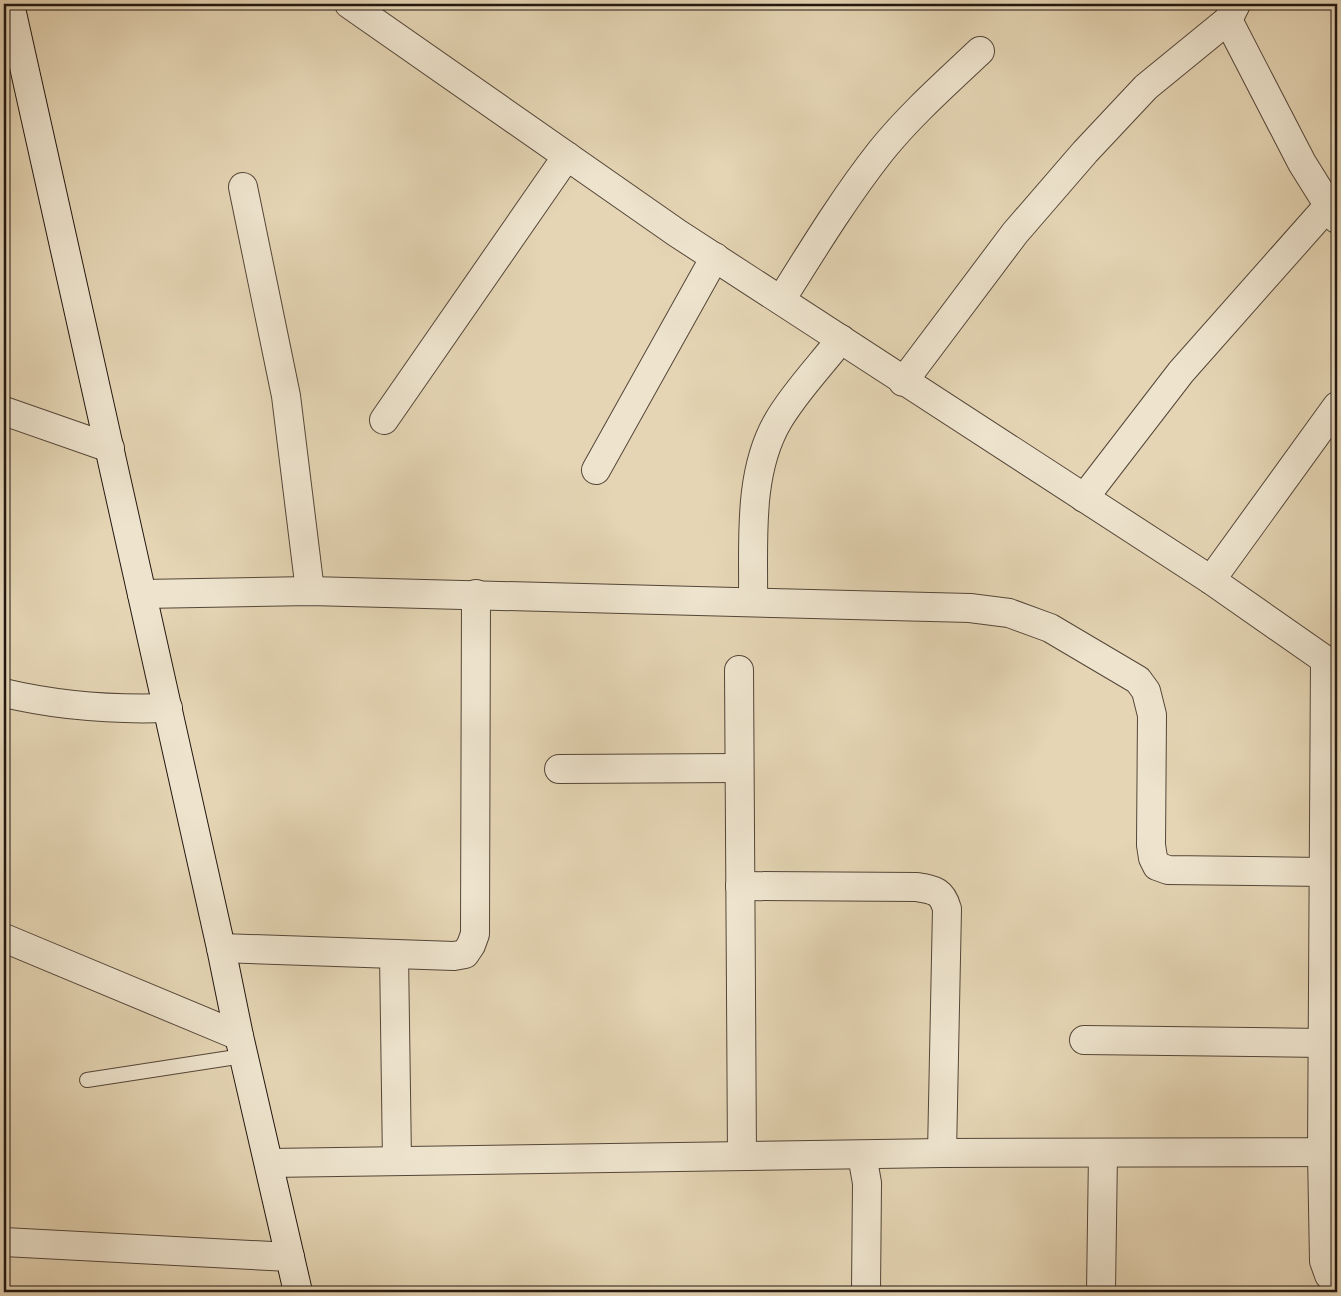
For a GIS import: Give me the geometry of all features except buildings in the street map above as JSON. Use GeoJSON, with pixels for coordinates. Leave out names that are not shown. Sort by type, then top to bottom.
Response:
{"type":"FeatureCollection","features":[{"type":"Feature","properties":{"kind":"street"},"geometry":{"type":"LineString","coordinates":[[10,4],[168,708],[241,1046],[298,1292]]}},
{"type":"Feature","properties":{"kind":"street"},"geometry":{"type":"LineString","coordinates":[[349,4],[715,257],[904,382],[1211,580],[1331,664],[1322,872],[1330,934],[1322,1043],[1330,1156],[1324,1261],[1329,1275],[1337,1284]]}},
{"type":"Feature","properties":{"kind":"street"},"geometry":{"type":"LineString","coordinates":[[904,382],[1015,233],[1085,152],[1146,87],[1232,12],[1302,163],[1333,213],[1181,372],[1084,498]]}},
{"type":"Feature","properties":{"kind":"street"},"geometry":{"type":"LineString","coordinates":[[781,300],[828,224],[882,150],[936,92],[980,50]]}},
{"type":"Feature","properties":{"kind":"street"},"geometry":{"type":"LineString","coordinates":[[384,420],[567,156]]}},
{"type":"Feature","properties":{"kind":"street"},"geometry":{"type":"LineString","coordinates":[[243,187],[286,396],[310,591]]}},
{"type":"Feature","properties":{"kind":"street"},"geometry":{"type":"LineString","coordinates":[[596,470],[715,257]]}},
{"type":"Feature","properties":{"kind":"street"},"geometry":{"type":"LineString","coordinates":[[753,602],[755,506],[765,448],[778,421],[841,339]]}},
{"type":"Feature","properties":{"kind":"street"},"geometry":{"type":"LineString","coordinates":[[1211,580],[1337,406]]}},
{"type":"Feature","properties":{"kind":"street"},"geometry":{"type":"LineString","coordinates":[[4,411],[110,448]]}},
{"type":"Feature","properties":{"kind":"street"},"geometry":{"type":"LineString","coordinates":[[142,594],[310,591],[476,594],[970,608],[1009,614],[1050,628],[1138,680],[1146,690],[1152,715],[1151,845],[1153,858],[1157,866],[1168,870],[1322,872]]}},
{"type":"Feature","properties":{"kind":"street"},"geometry":{"type":"LineString","coordinates":[[221,948],[454,956],[465,954],[472,946],[474,934],[476,594]]}},
{"type":"Feature","properties":{"kind":"street"},"geometry":{"type":"LineString","coordinates":[[739,670],[742,1156]]}},
{"type":"Feature","properties":{"kind":"street"},"geometry":{"type":"LineString","coordinates":[[4,693],[41,702],[87,708],[122,710],[168,708]]}},
{"type":"Feature","properties":{"kind":"street"},"geometry":{"type":"LineString","coordinates":[[559,769],[740,768]]}},
{"type":"Feature","properties":{"kind":"street"},"geometry":{"type":"LineString","coordinates":[[740,886],[917,887],[933,889],[944,897],[947,909],[942,1153]]}},
{"type":"Feature","properties":{"kind":"street"},"geometry":{"type":"LineString","coordinates":[[4,938],[241,1046]]}},
{"type":"Feature","properties":{"kind":"street"},"geometry":{"type":"LineString","coordinates":[[394,954],[397,1161]]}},
{"type":"Feature","properties":{"kind":"street"},"geometry":{"type":"LineString","coordinates":[[1084,1040],[1322,1043]]}},
{"type":"Feature","properties":{"kind":"street"},"geometry":{"type":"LineString","coordinates":[[269,1163],[942,1153],[1330,1156]]}},
{"type":"Feature","properties":{"kind":"street"},"geometry":{"type":"LineString","coordinates":[[1101,1292],[1103,1153]]}},
{"type":"Feature","properties":{"kind":"street"},"geometry":{"type":"LineString","coordinates":[[862,1154],[867,1184],[866,1292]]}},
{"type":"Feature","properties":{"kind":"street"},"geometry":{"type":"LineString","coordinates":[[4,1242],[290,1257]]}},
{"type":"Feature","properties":{"kind":"lane"},"geometry":{"type":"LineString","coordinates":[[87,1080],[241,1046]]}}]}
